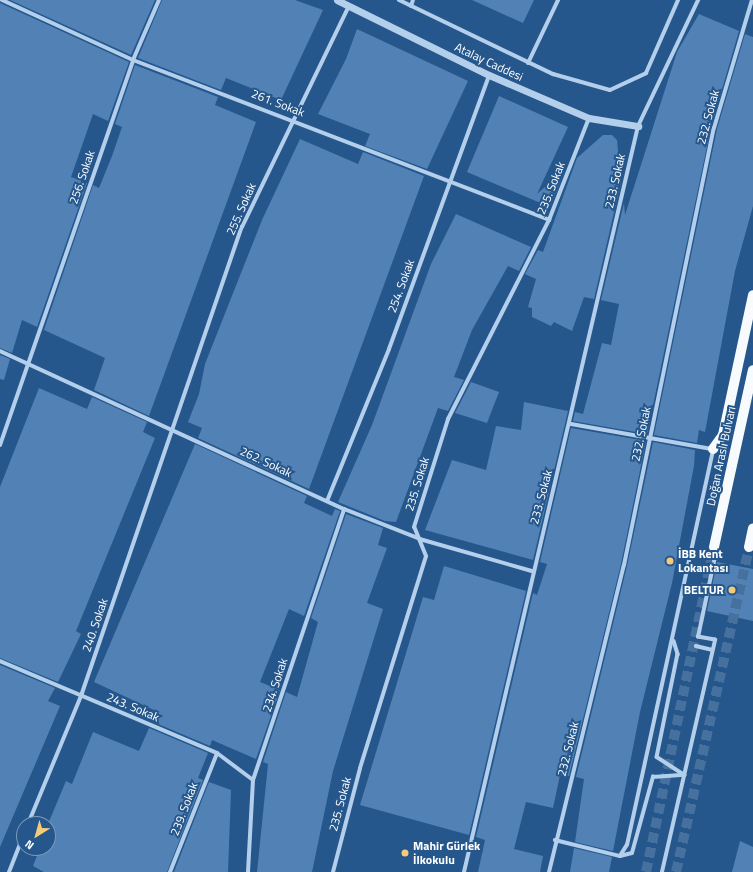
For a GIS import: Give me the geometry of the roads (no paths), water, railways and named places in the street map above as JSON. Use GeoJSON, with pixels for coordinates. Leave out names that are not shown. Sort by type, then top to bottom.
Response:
{"type":"FeatureCollection","features":[{"type":"Feature","properties":{"kind":"main road"},"geometry":{"type":"LineString","coordinates":[[713,449],[723,435],[753,295]]}},
{"type":"Feature","properties":{"kind":"main road","name":"Doğan Araslı Bulvarı"},"geometry":{"type":"LineString","coordinates":[[714,552],[753,370]]}},
{"type":"Feature","properties":{"kind":"main road"},"geometry":{"type":"LineString","coordinates":[[749,548],[753,528]]}},
{"type":"Feature","properties":{"kind":"street","name":"261. Sokak"},"geometry":{"type":"LineString","coordinates":[[2,0],[133,60],[294,120],[448,184],[549,220]]}},
{"type":"Feature","properties":{"kind":"street","name":"256. Sokak"},"geometry":{"type":"LineString","coordinates":[[0,445],[133,60],[159,0]]}},
{"type":"Feature","properties":{"kind":"street","name":"Atalay Caddesi"},"geometry":{"type":"LineString","coordinates":[[337,0],[489,75],[589,118],[638,126]]}},
{"type":"Feature","properties":{"kind":"street"},"geometry":{"type":"LineString","coordinates":[[399,0],[528,63],[610,90],[646,73],[678,0]]}},
{"type":"Feature","properties":{"kind":"street"},"geometry":{"type":"LineString","coordinates":[[411,6],[413,0]]}},
{"type":"Feature","properties":{"kind":"street"},"geometry":{"type":"LineString","coordinates":[[528,63],[558,0]]}},
{"type":"Feature","properties":{"kind":"street","name":"233. Sokak"},"geometry":{"type":"LineString","coordinates":[[464,872],[532,571],[571,424],[638,126],[698,0]]}},
{"type":"Feature","properties":{"kind":"street","name":"232. Sokak"},"geometry":{"type":"LineString","coordinates":[[549,872],[555,840],[624,565],[714,128],[752,0]]}},
{"type":"Feature","properties":{"kind":"street","name":"255. Sokak"},"geometry":{"type":"LineString","coordinates":[[175,430],[242,227],[349,6]]}},
{"type":"Feature","properties":{"kind":"street","name":"254. Sokak"},"geometry":{"type":"LineString","coordinates":[[327,501],[389,349],[489,75]]}},
{"type":"Feature","properties":{"kind":"street","name":"235. Sokak"},"geometry":{"type":"LineString","coordinates":[[333,872],[360,768],[426,556],[423,540],[414,527],[448,419],[549,220],[589,118]]}},
{"type":"Feature","properties":{"kind":"street","name":"262. Sokak"},"geometry":{"type":"LineString","coordinates":[[0,351],[175,430],[344,509],[423,540],[532,571]]}},
{"type":"Feature","properties":{"kind":"street"},"geometry":{"type":"LineString","coordinates":[[571,424],[650,440],[713,449],[674,640],[627,845],[620,856]]}},
{"type":"Feature","properties":{"kind":"street","name":"240. Sokak"},"geometry":{"type":"LineString","coordinates":[[31,816],[81,696],[175,430]]}},
{"type":"Feature","properties":{"kind":"street","name":"234. Sokak"},"geometry":{"type":"LineString","coordinates":[[248,872],[253,780],[344,509]]}},
{"type":"Feature","properties":{"kind":"street"},"geometry":{"type":"LineString","coordinates":[[662,872],[715,640],[698,637],[714,552]]}},
{"type":"Feature","properties":{"kind":"street"},"geometry":{"type":"LineString","coordinates":[[674,640],[678,654],[657,757],[685,775]]}},
{"type":"Feature","properties":{"kind":"street"},"geometry":{"type":"LineString","coordinates":[[696,646],[713,650]]}},
{"type":"Feature","properties":{"kind":"street","name":"243. Sokak"},"geometry":{"type":"LineString","coordinates":[[0,661],[217,753],[253,780]]}},
{"type":"Feature","properties":{"kind":"street","name":"239. Sokak"},"geometry":{"type":"LineString","coordinates":[[170,872],[217,753]]}},
{"type":"Feature","properties":{"kind":"street"},"geometry":{"type":"LineString","coordinates":[[555,840],[620,856],[632,853],[653,777],[685,775]]}},
{"type":"Feature","properties":{"kind":"street"},"geometry":{"type":"LineString","coordinates":[[15,872],[9,871],[16,854]]}},
{"type":"Feature","properties":{"kind":"tunnel"},"geometry":{"type":"LineString","coordinates":[[646,872],[714,547]]}},
{"type":"Feature","properties":{"kind":"tunnel"},"geometry":{"type":"LineString","coordinates":[[676,872],[749,547]]}},
{"type":"Feature","properties":{"kind":"place","name":"İBB Kent Lokantası"},"geometry":{"type":"Point","coordinates":[670,561]}},
{"type":"Feature","properties":{"kind":"place","name":"BELTUR"},"geometry":{"type":"Point","coordinates":[732,590]}},
{"type":"Feature","properties":{"kind":"place","name":"Mahir Gürlek İlkokulu"},"geometry":{"type":"Point","coordinates":[405,853]}}]}
